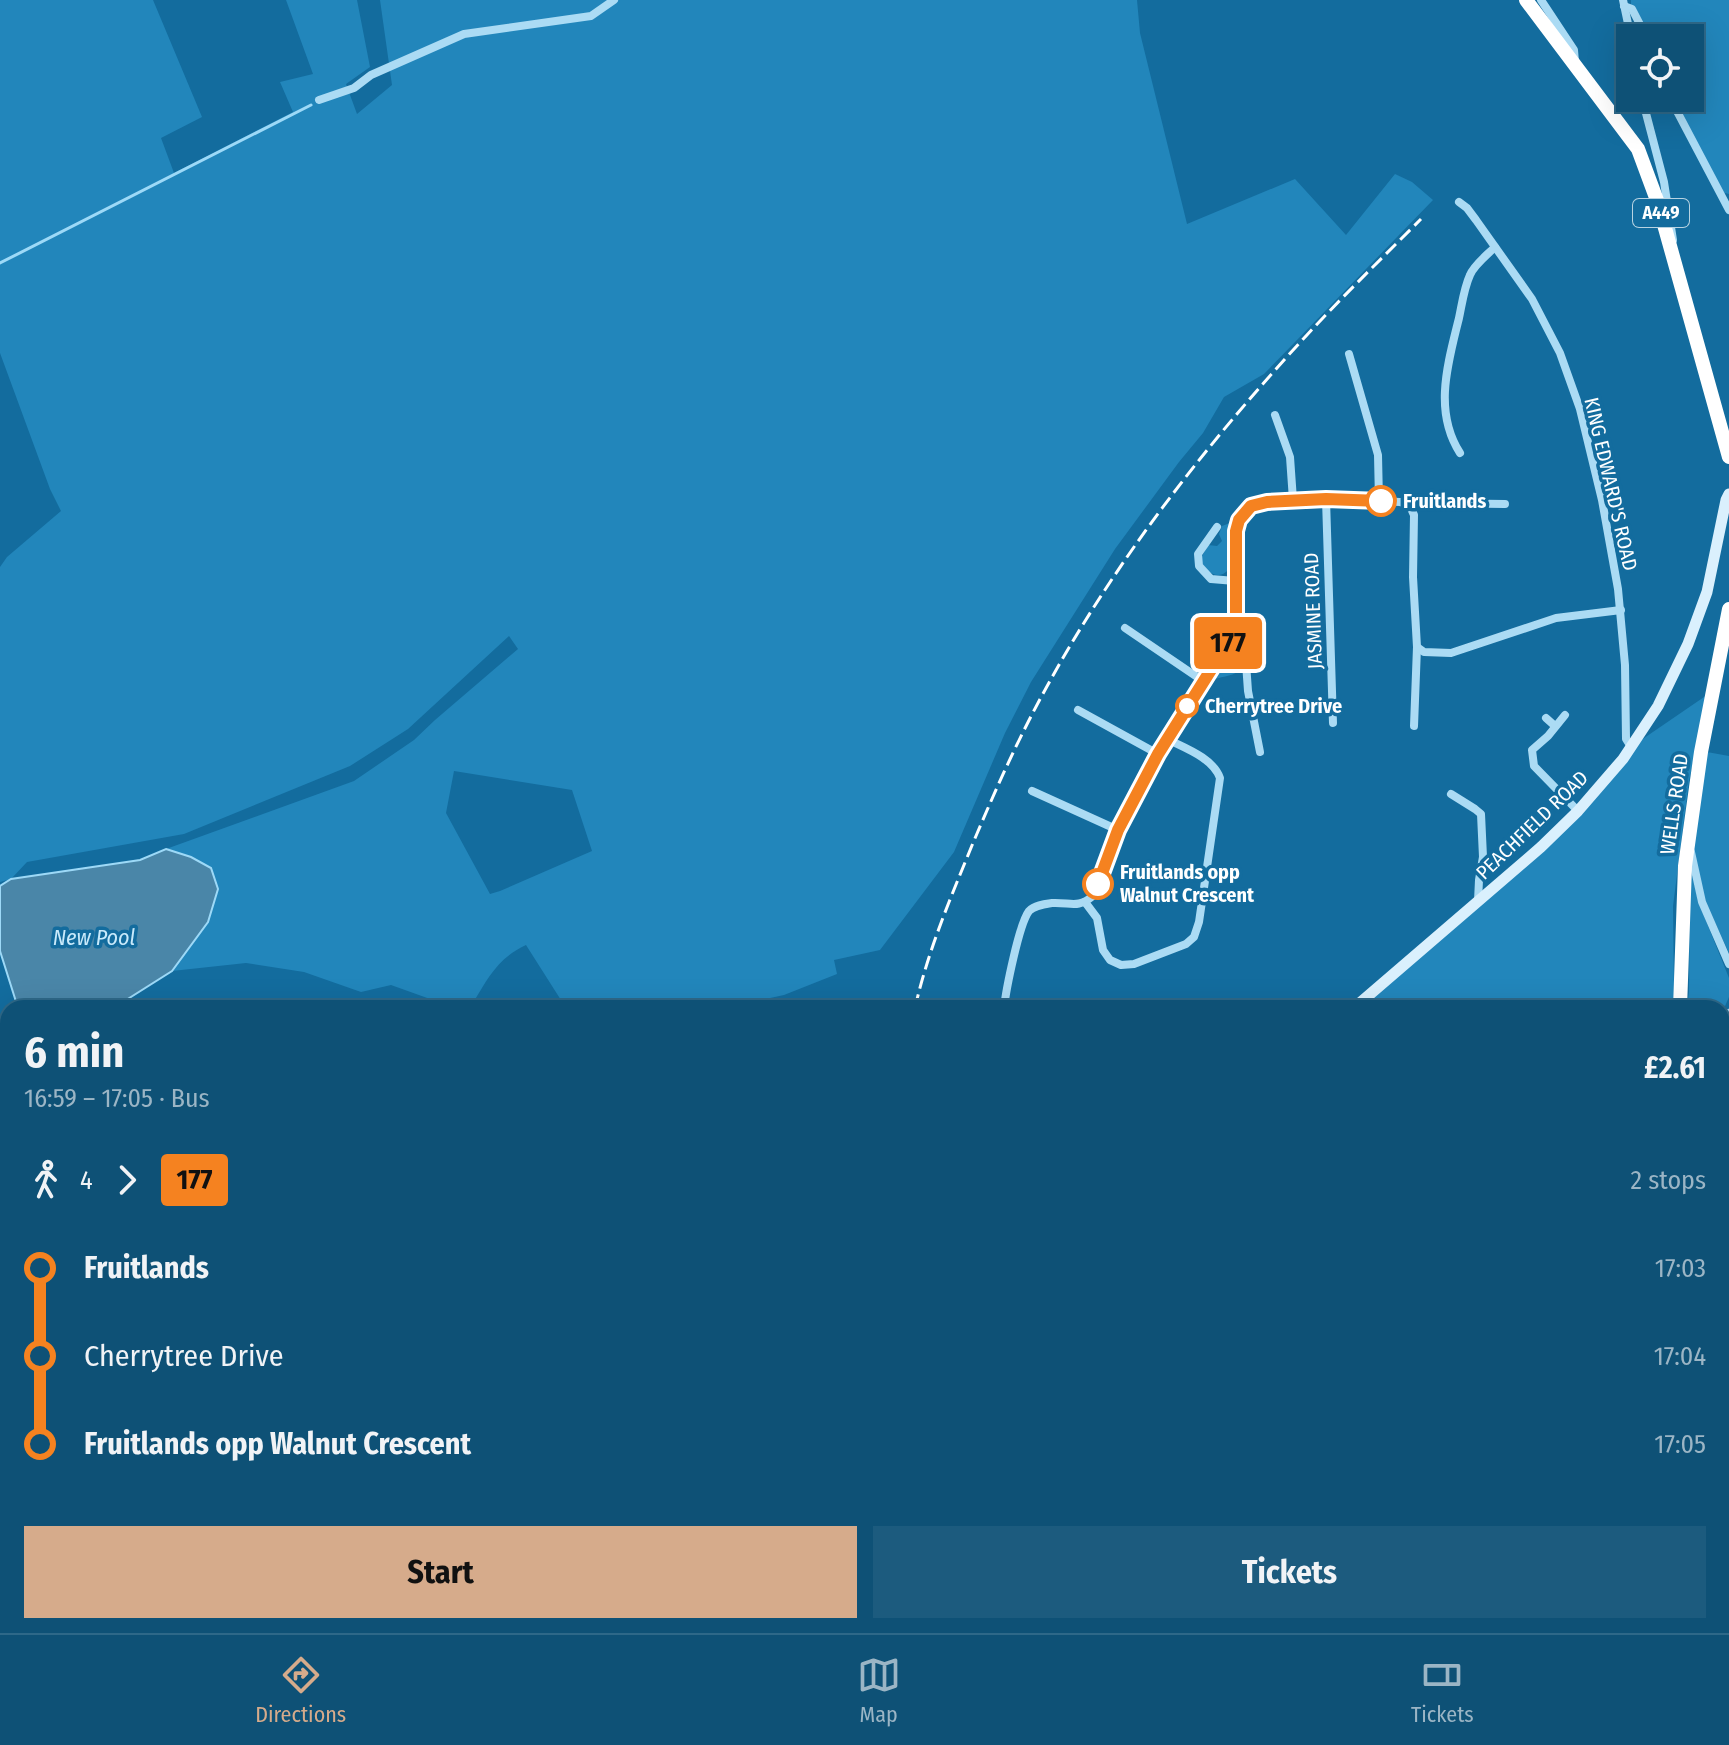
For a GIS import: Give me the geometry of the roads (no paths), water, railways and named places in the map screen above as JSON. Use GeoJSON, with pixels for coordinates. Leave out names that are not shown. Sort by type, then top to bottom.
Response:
{"type":"FeatureCollection","features":[{"type":"Feature","properties":{"kind":"highway","name":"A449"},"geometry":{"type":"LineString","coordinates":[[1526,0],[1638,149],[1658,203],[1729,457]]}},
{"type":"Feature","properties":{"kind":"highway","name":"WELLS ROAD"},"geometry":{"type":"LineString","coordinates":[[1681,1000],[1685,866],[1701,752],[1729,609]]}},
{"type":"Feature","properties":{"kind":"street"},"geometry":{"type":"LineString","coordinates":[[319,100],[354,88],[371,75],[464,34],[591,16],[614,0]]}},
{"type":"Feature","properties":{"kind":"street"},"geometry":{"type":"LineString","coordinates":[[1541,0],[1574,50],[1576,67]]}},
{"type":"Feature","properties":{"kind":"street"},"geometry":{"type":"LineString","coordinates":[[1624,3],[1628,24]]}},
{"type":"Feature","properties":{"kind":"street"},"geometry":{"type":"LineString","coordinates":[[1624,3],[1632,9],[1640,24]]}},
{"type":"Feature","properties":{"kind":"street"},"geometry":{"type":"LineString","coordinates":[[1646,112],[1664,182],[1674,237],[1670,248]]}},
{"type":"Feature","properties":{"kind":"street"},"geometry":{"type":"LineString","coordinates":[[1677,112],[1729,210]]}},
{"type":"Feature","properties":{"kind":"street","name":"KING EDWARD'S ROAD"},"geometry":{"type":"LineString","coordinates":[[1459,202],[1467,208],[1532,299],[1560,353],[1580,409],[1602,500],[1618,589],[1625,665],[1626,739],[1631,747]]}},
{"type":"Feature","properties":{"kind":"street"},"geometry":{"type":"LineString","coordinates":[[1460,453],[1451,438],[1445,412],[1448,365],[1470,272],[1495,247]]}},
{"type":"Feature","properties":{"kind":"street"},"geometry":{"type":"LineString","coordinates":[[1349,354],[1378,455],[1379,501]]}},
{"type":"Feature","properties":{"kind":"street"},"geometry":{"type":"LineString","coordinates":[[1275,415],[1290,457],[1293,500]]}},
{"type":"Feature","properties":{"kind":"street","name":"PEACHFIELD ROAD"},"geometry":{"type":"LineString","coordinates":[[1363,1000],[1541,847],[1578,811],[1631,747],[1658,706],[1688,644],[1707,592],[1729,494]]}},
{"type":"Feature","properties":{"kind":"street"},"geometry":{"type":"LineString","coordinates":[[1006,1000],[1023,925],[1029,912],[1046,904],[1076,905],[1093,896],[1118,830],[1158,754],[1236,630],[1236,531],[1239,520],[1251,506],[1267,502],[1326,499],[1409,504],[1414,515],[1413,577],[1417,647],[1414,726]]}},
{"type":"Feature","properties":{"kind":"street","name":"JASMINE ROAD"},"geometry":{"type":"LineString","coordinates":[[1326,499],[1333,723]]}},
{"type":"Feature","properties":{"kind":"street"},"geometry":{"type":"LineString","coordinates":[[1412,509],[1418,504],[1430,503],[1505,504]]}},
{"type":"Feature","properties":{"kind":"street"},"geometry":{"type":"LineString","coordinates":[[1217,527],[1214,539],[1198,554],[1199,566],[1211,579],[1235,581]]}},
{"type":"Feature","properties":{"kind":"street"},"geometry":{"type":"LineString","coordinates":[[1417,647],[1424,652],[1451,653],[1556,618],[1621,610]]}},
{"type":"Feature","properties":{"kind":"street"},"geometry":{"type":"LineString","coordinates":[[1125,628],[1203,681]]}},
{"type":"Feature","properties":{"kind":"street"},"geometry":{"type":"LineString","coordinates":[[1229,642],[1242,653],[1246,663],[1260,752]]}},
{"type":"Feature","properties":{"kind":"street"},"geometry":{"type":"LineString","coordinates":[[1078,710],[1158,754]]}},
{"type":"Feature","properties":{"kind":"street"},"geometry":{"type":"LineString","coordinates":[[1532,750],[1565,715]]}},
{"type":"Feature","properties":{"kind":"street"},"geometry":{"type":"LineString","coordinates":[[1546,718],[1555,726]]}},
{"type":"Feature","properties":{"kind":"street"},"geometry":{"type":"LineString","coordinates":[[1085,902],[1097,918],[1103,950],[1110,960],[1121,965],[1134,964],[1186,944],[1194,937],[1199,922],[1220,778],[1214,766],[1167,739]]}},
{"type":"Feature","properties":{"kind":"street"},"geometry":{"type":"LineString","coordinates":[[1523,745],[1532,750]]}},
{"type":"Feature","properties":{"kind":"street"},"geometry":{"type":"LineString","coordinates":[[1532,750],[1534,766],[1578,811]]}},
{"type":"Feature","properties":{"kind":"street"},"geometry":{"type":"LineString","coordinates":[[1032,791],[1118,830]]}},
{"type":"Feature","properties":{"kind":"street"},"geometry":{"type":"LineString","coordinates":[[1451,794],[1481,814],[1484,845],[1478,901]]}},
{"type":"Feature","properties":{"kind":"street"},"geometry":{"type":"LineString","coordinates":[[1689,840],[1702,902],[1729,964]]}},
{"type":"Feature","properties":{"kind":"water","name":"New Pool"},"geometry":{"type":"Polygon","coordinates":[[[166,849],[191,857],[211,868],[218,889],[208,922],[172,971],[126,1000],[15,1000],[0,951],[0,886],[11,879],[140,860],[166,849]]]}},
{"type":"Feature","properties":{"kind":"waterway"},"geometry":{"type":"LineString","coordinates":[[0,263],[311,105]]}},
{"type":"Feature","properties":{"kind":"railway"},"geometry":{"type":"LineString","coordinates":[[917,1000],[941,924],[998,785],[1045,690],[1101,595],[1165,505],[1233,418],[1320,321],[1421,219]]}},
{"type":"Feature","properties":{"kind":"place","name":"Fruitlands"},"geometry":{"type":"Point","coordinates":[1381,501]}},
{"type":"Feature","properties":{"kind":"place","name":"Cherrytree Drive"},"geometry":{"type":"Point","coordinates":[1187,706]}},
{"type":"Feature","properties":{"kind":"place","name":"Fruitlands opp Walnut Crescent"},"geometry":{"type":"Point","coordinates":[1098,884]}}]}
